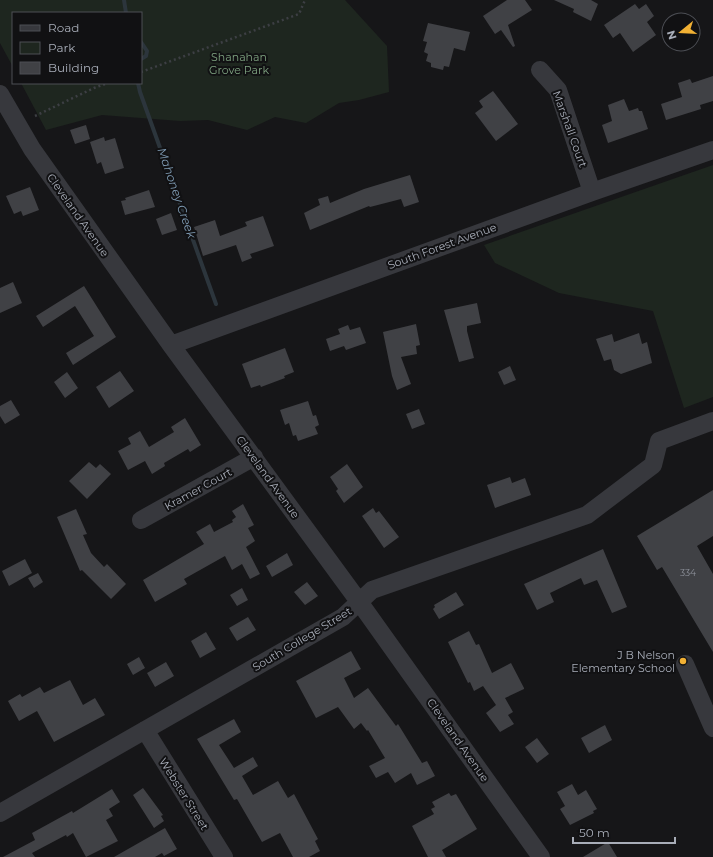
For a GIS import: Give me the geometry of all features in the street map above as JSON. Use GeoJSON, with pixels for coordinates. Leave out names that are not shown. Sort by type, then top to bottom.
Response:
{"type":"FeatureCollection","features":[{"type":"Feature","properties":{"kind":"street","name":"Marshall Court"},"geometry":{"type":"LineString","coordinates":[[540,70],[558,90],[592,192]]}},
{"type":"Feature","properties":{"kind":"street","name":"Cleveland Avenue"},"geometry":{"type":"LineString","coordinates":[[0,94],[32,149],[171,345],[360,603],[540,857]]}},
{"type":"Feature","properties":{"kind":"street","name":"South Forest Avenue"},"geometry":{"type":"LineString","coordinates":[[171,345],[592,192],[713,150]]}},
{"type":"Feature","properties":{"kind":"street","name":"South College Street"},"geometry":{"type":"LineString","coordinates":[[0,814],[343,617],[360,603],[372,590],[587,515],[652,465],[659,441],[713,421]]}},
{"type":"Feature","properties":{"kind":"street","name":"Kramer Court"},"geometry":{"type":"LineString","coordinates":[[141,520],[254,457]]}},
{"type":"Feature","properties":{"kind":"street"},"geometry":{"type":"LineString","coordinates":[[685,664],[713,728]]}},
{"type":"Feature","properties":{"kind":"street","name":"Webster Street"},"geometry":{"type":"LineString","coordinates":[[145,730],[224,857]]}},
{"type":"Feature","properties":{"kind":"path"},"geometry":{"type":"LineString","coordinates":[[142,72],[299,14],[305,0]]}},
{"type":"Feature","properties":{"kind":"path"},"geometry":{"type":"LineString","coordinates":[[35,116],[105,84]]}},
{"type":"Feature","properties":{"kind":"green space","name":"Shanahan Grove Park"},"geometry":{"type":"Polygon","coordinates":[[[0,0],[345,0],[387,46],[389,92],[359,100],[339,103],[306,123],[275,117],[247,130],[208,120],[180,121],[102,115],[46,130],[22,84],[142,84],[142,12],[12,12],[12,65],[0,43],[0,0]]]}},
{"type":"Feature","properties":{"kind":"green space"},"geometry":{"type":"Polygon","coordinates":[[[713,165],[713,397],[684,408],[653,311],[559,293],[495,263],[484,245],[713,165]]]}},
{"type":"Feature","properties":{"kind":"building"},"geometry":{"type":"Polygon","coordinates":[[[507,0],[525,0],[532,10],[508,25],[515,46],[513,47],[501,30],[495,34],[483,16],[507,0]]]}},
{"type":"Feature","properties":{"kind":"building"},"geometry":{"type":"Polygon","coordinates":[[[554,0],[591,0],[598,4],[591,21],[573,12],[574,9],[554,0]]]}},
{"type":"Feature","properties":{"kind":"building"},"geometry":{"type":"Polygon","coordinates":[[[635,4],[639,9],[646,4],[654,16],[647,22],[656,35],[633,52],[620,33],[613,38],[604,25],[635,4]]]}},
{"type":"Feature","properties":{"kind":"building"},"geometry":{"type":"Polygon","coordinates":[[[428,23],[470,32],[465,51],[454,48],[449,67],[444,66],[443,70],[431,67],[431,63],[426,61],[428,54],[424,52],[427,42],[423,41],[428,23]]]}},
{"type":"Feature","properties":{"kind":"building"},"geometry":{"type":"Polygon","coordinates":[[[713,76],[713,101],[700,105],[701,109],[666,120],[661,104],[682,97],[678,83],[690,79],[692,83],[713,76]]]}},
{"type":"Feature","properties":{"kind":"building"},"geometry":{"type":"Polygon","coordinates":[[[493,91],[518,124],[496,141],[475,113],[483,107],[479,101],[493,91]]]}},
{"type":"Feature","properties":{"kind":"building"},"geometry":{"type":"Polygon","coordinates":[[[624,99],[629,111],[638,108],[639,111],[642,111],[648,129],[608,143],[602,125],[612,121],[608,105],[624,99]]]}},
{"type":"Feature","properties":{"kind":"building"},"geometry":{"type":"Polygon","coordinates":[[[86,125],[90,139],[75,144],[70,130],[86,125]]]}},
{"type":"Feature","properties":{"kind":"building"},"geometry":{"type":"Polygon","coordinates":[[[104,137],[105,141],[115,138],[124,168],[105,174],[101,162],[97,164],[90,142],[104,137]]]}},
{"type":"Feature","properties":{"kind":"building"},"geometry":{"type":"Polygon","coordinates":[[[410,175],[419,202],[404,207],[401,199],[369,206],[310,230],[304,213],[320,205],[318,199],[328,196],[330,203],[364,189],[410,175]]]}},
{"type":"Feature","properties":{"kind":"building"},"geometry":{"type":"Polygon","coordinates":[[[30,187],[39,210],[23,216],[21,211],[14,214],[6,196],[30,187]]]}},
{"type":"Feature","properties":{"kind":"building"},"geometry":{"type":"Polygon","coordinates":[[[149,190],[155,207],[125,215],[121,201],[126,200],[125,198],[149,190]]]}},
{"type":"Feature","properties":{"kind":"building"},"geometry":{"type":"Polygon","coordinates":[[[171,213],[177,230],[162,235],[156,219],[171,213]]]}},
{"type":"Feature","properties":{"kind":"building"},"geometry":{"type":"Polygon","coordinates":[[[263,216],[274,246],[250,254],[252,258],[242,262],[236,245],[203,256],[194,227],[215,220],[220,236],[247,226],[245,222],[263,216]]]}},
{"type":"Feature","properties":{"kind":"building"},"geometry":{"type":"Polygon","coordinates":[[[13,282],[22,303],[0,313],[0,288],[13,282]]]}},
{"type":"Feature","properties":{"kind":"building"},"geometry":{"type":"Polygon","coordinates":[[[84,286],[116,337],[73,365],[66,353],[94,336],[75,306],[43,327],[36,316],[84,286]]]}},
{"type":"Feature","properties":{"kind":"building"},"geometry":{"type":"Polygon","coordinates":[[[477,303],[481,323],[467,326],[474,358],[459,362],[444,310],[477,303]]]}},
{"type":"Feature","properties":{"kind":"building"},"geometry":{"type":"Polygon","coordinates":[[[416,324],[420,345],[416,346],[417,354],[401,357],[411,384],[397,390],[392,376],[383,332],[416,324]]]}},
{"type":"Feature","properties":{"kind":"building"},"geometry":{"type":"Polygon","coordinates":[[[348,325],[350,330],[360,327],[366,343],[346,350],[344,346],[330,351],[326,339],[340,334],[338,329],[348,325]]]}},
{"type":"Feature","properties":{"kind":"building"},"geometry":{"type":"Polygon","coordinates":[[[639,333],[642,344],[647,342],[652,363],[621,374],[614,370],[611,359],[604,361],[596,339],[612,334],[614,342],[639,333]]]}},
{"type":"Feature","properties":{"kind":"building"},"geometry":{"type":"Polygon","coordinates":[[[285,348],[294,372],[284,376],[285,378],[261,387],[260,385],[251,388],[242,364],[285,348]]]}},
{"type":"Feature","properties":{"kind":"building"},"geometry":{"type":"Polygon","coordinates":[[[510,366],[516,380],[504,385],[498,372],[510,366]]]}},
{"type":"Feature","properties":{"kind":"building"},"geometry":{"type":"Polygon","coordinates":[[[120,371],[134,391],[109,408],[96,387],[120,371]]]}},
{"type":"Feature","properties":{"kind":"building"},"geometry":{"type":"Polygon","coordinates":[[[67,372],[78,388],[65,398],[54,382],[67,372]]]}},
{"type":"Feature","properties":{"kind":"building"},"geometry":{"type":"Polygon","coordinates":[[[11,400],[20,415],[5,424],[0,416],[0,406],[11,400]]]}},
{"type":"Feature","properties":{"kind":"building"},"geometry":{"type":"Polygon","coordinates":[[[308,401],[313,416],[316,415],[319,425],[315,427],[318,434],[298,441],[296,435],[293,436],[289,423],[285,425],[280,410],[308,401]]]}},
{"type":"Feature","properties":{"kind":"building"},"geometry":{"type":"Polygon","coordinates":[[[419,409],[425,424],[412,429],[406,414],[419,409]]]}},
{"type":"Feature","properties":{"kind":"building"},"geometry":{"type":"Polygon","coordinates":[[[185,418],[201,445],[190,452],[188,449],[164,463],[165,466],[152,474],[145,461],[128,470],[118,451],[131,444],[128,438],[140,431],[149,447],[174,432],[171,427],[185,418]]]}},
{"type":"Feature","properties":{"kind":"building"},"geometry":{"type":"Polygon","coordinates":[[[89,462],[96,468],[100,464],[111,474],[87,499],[69,481],[89,462]]]}},
{"type":"Feature","properties":{"kind":"building"},"geometry":{"type":"Polygon","coordinates":[[[347,464],[363,487],[344,503],[336,491],[338,489],[330,477],[347,464]]]}},
{"type":"Feature","properties":{"kind":"building"},"geometry":{"type":"Polygon","coordinates":[[[510,477],[512,483],[525,478],[531,495],[495,508],[487,485],[510,477]]]}},
{"type":"Feature","properties":{"kind":"building","name":"J B Nelson Elementary School"},"geometry":{"type":"Polygon","coordinates":[[[713,490],[713,536],[697,546],[713,574],[713,652],[662,567],[657,570],[637,536],[713,490]]]}},
{"type":"Feature","properties":{"kind":"building"},"geometry":{"type":"Polygon","coordinates":[[[243,504],[254,525],[248,528],[255,541],[246,547],[260,574],[250,579],[242,564],[232,570],[225,556],[184,579],[187,584],[155,602],[143,580],[204,544],[196,532],[210,524],[214,532],[233,522],[232,520],[236,517],[232,511],[243,504]]]}},
{"type":"Feature","properties":{"kind":"building"},"geometry":{"type":"Polygon","coordinates":[[[373,508],[376,513],[379,511],[399,537],[384,548],[362,516],[373,508]]]}},
{"type":"Feature","properties":{"kind":"building"},"geometry":{"type":"Polygon","coordinates":[[[76,509],[87,534],[83,535],[91,553],[104,567],[107,564],[126,584],[111,599],[82,570],[80,571],[57,517],[76,509]]]}},
{"type":"Feature","properties":{"kind":"building"},"geometry":{"type":"Polygon","coordinates":[[[603,549],[627,607],[612,613],[597,580],[584,585],[581,578],[550,593],[554,602],[537,610],[524,584],[603,549]]]}},
{"type":"Feature","properties":{"kind":"building"},"geometry":{"type":"Polygon","coordinates":[[[287,553],[293,565],[272,577],[266,566],[287,553]]]}},
{"type":"Feature","properties":{"kind":"building"},"geometry":{"type":"Polygon","coordinates":[[[25,559],[32,573],[9,586],[2,571],[25,559]]]}},
{"type":"Feature","properties":{"kind":"building"},"geometry":{"type":"Polygon","coordinates":[[[38,573],[43,582],[34,588],[28,578],[38,573]]]}},
{"type":"Feature","properties":{"kind":"building"},"geometry":{"type":"Polygon","coordinates":[[[307,582],[318,596],[305,605],[294,592],[307,582]]]}},
{"type":"Feature","properties":{"kind":"building"},"geometry":{"type":"Polygon","coordinates":[[[242,588],[248,600],[237,606],[230,595],[242,588]]]}},
{"type":"Feature","properties":{"kind":"building"},"geometry":{"type":"Polygon","coordinates":[[[456,592],[464,605],[439,619],[433,609],[435,607],[434,605],[456,592]]]}},
{"type":"Feature","properties":{"kind":"building"},"geometry":{"type":"Polygon","coordinates":[[[248,617],[256,630],[237,641],[229,628],[248,617]]]}},
{"type":"Feature","properties":{"kind":"building"},"geometry":{"type":"Polygon","coordinates":[[[469,631],[476,645],[479,644],[492,673],[511,663],[524,688],[505,698],[513,712],[508,715],[514,724],[500,732],[486,713],[496,705],[483,686],[474,691],[470,682],[468,683],[448,642],[469,631]]]}},
{"type":"Feature","properties":{"kind":"building"},"geometry":{"type":"Polygon","coordinates":[[[206,632],[216,649],[200,658],[191,641],[206,632]]]}},
{"type":"Feature","properties":{"kind":"building"},"geometry":{"type":"Polygon","coordinates":[[[351,651],[361,669],[344,678],[354,698],[368,688],[396,726],[398,724],[422,763],[427,761],[435,776],[417,785],[411,773],[395,783],[388,772],[376,778],[369,766],[385,758],[368,730],[367,731],[361,723],[354,729],[338,707],[316,718],[296,681],[351,651]]]}},
{"type":"Feature","properties":{"kind":"building"},"geometry":{"type":"Polygon","coordinates":[[[139,657],[145,668],[133,675],[127,664],[139,657]]]}},
{"type":"Feature","properties":{"kind":"building"},"geometry":{"type":"Polygon","coordinates":[[[166,662],[174,676],[155,687],[147,673],[166,662]]]}},
{"type":"Feature","properties":{"kind":"building"},"geometry":{"type":"Polygon","coordinates":[[[70,680],[83,705],[95,698],[105,715],[54,742],[37,711],[19,721],[8,701],[20,694],[22,697],[40,687],[44,693],[70,680]]]}},
{"type":"Feature","properties":{"kind":"building"},"geometry":{"type":"Polygon","coordinates":[[[234,719],[241,732],[219,745],[234,768],[253,757],[258,766],[242,776],[253,795],[278,781],[288,798],[294,794],[318,839],[315,841],[320,851],[309,857],[293,857],[280,833],[262,842],[237,799],[234,800],[197,739],[234,719]]]}},
{"type":"Feature","properties":{"kind":"building"},"geometry":{"type":"Polygon","coordinates":[[[605,725],[612,740],[589,753],[581,738],[605,725]]]}},
{"type":"Feature","properties":{"kind":"building"},"geometry":{"type":"Polygon","coordinates":[[[537,738],[549,754],[537,763],[525,747],[537,738]]]}},
{"type":"Feature","properties":{"kind":"building"},"geometry":{"type":"Polygon","coordinates":[[[572,784],[578,795],[586,790],[597,809],[593,811],[594,813],[570,825],[560,809],[565,806],[557,792],[572,784]]]}},
{"type":"Feature","properties":{"kind":"building"},"geometry":{"type":"Polygon","coordinates":[[[143,788],[163,815],[161,816],[164,821],[154,828],[133,795],[143,788]]]}},
{"type":"Feature","properties":{"kind":"building"},"geometry":{"type":"Polygon","coordinates":[[[112,789],[120,802],[109,809],[113,816],[106,820],[118,841],[86,857],[73,833],[67,837],[66,835],[32,853],[35,857],[3,857],[35,840],[32,833],[72,811],[73,813],[112,789]]]}},
{"type":"Feature","properties":{"kind":"building"},"geometry":{"type":"Polygon","coordinates":[[[449,793],[451,796],[456,794],[477,829],[442,850],[446,857],[428,857],[412,826],[434,814],[431,809],[435,807],[432,802],[449,793]]]}},
{"type":"Feature","properties":{"kind":"building"},"geometry":{"type":"Polygon","coordinates":[[[165,828],[177,849],[164,856],[162,853],[155,857],[114,857],[165,828]]]}},
{"type":"Feature","properties":{"kind":"building"},"geometry":{"type":"Polygon","coordinates":[[[608,842],[617,857],[583,857],[608,842]]]}},
{"type":"Feature","properties":{"kind":"waterway","name":"Mahoney Creek"},"geometry":{"type":"LineString","coordinates":[[124,0],[126,12]]}},
{"type":"Feature","properties":{"kind":"waterway","name":"Mahoney Creek"},"geometry":{"type":"LineString","coordinates":[[142,44],[147,51],[146,56],[142,58]]}},
{"type":"Feature","properties":{"kind":"waterway","name":"Mahoney Creek"},"geometry":{"type":"LineString","coordinates":[[138,84],[216,304]]}},
{"type":"Feature","properties":{"kind":"place","name":"J B Nelson Elementary School"},"geometry":{"type":"Point","coordinates":[683,661]}}]}
